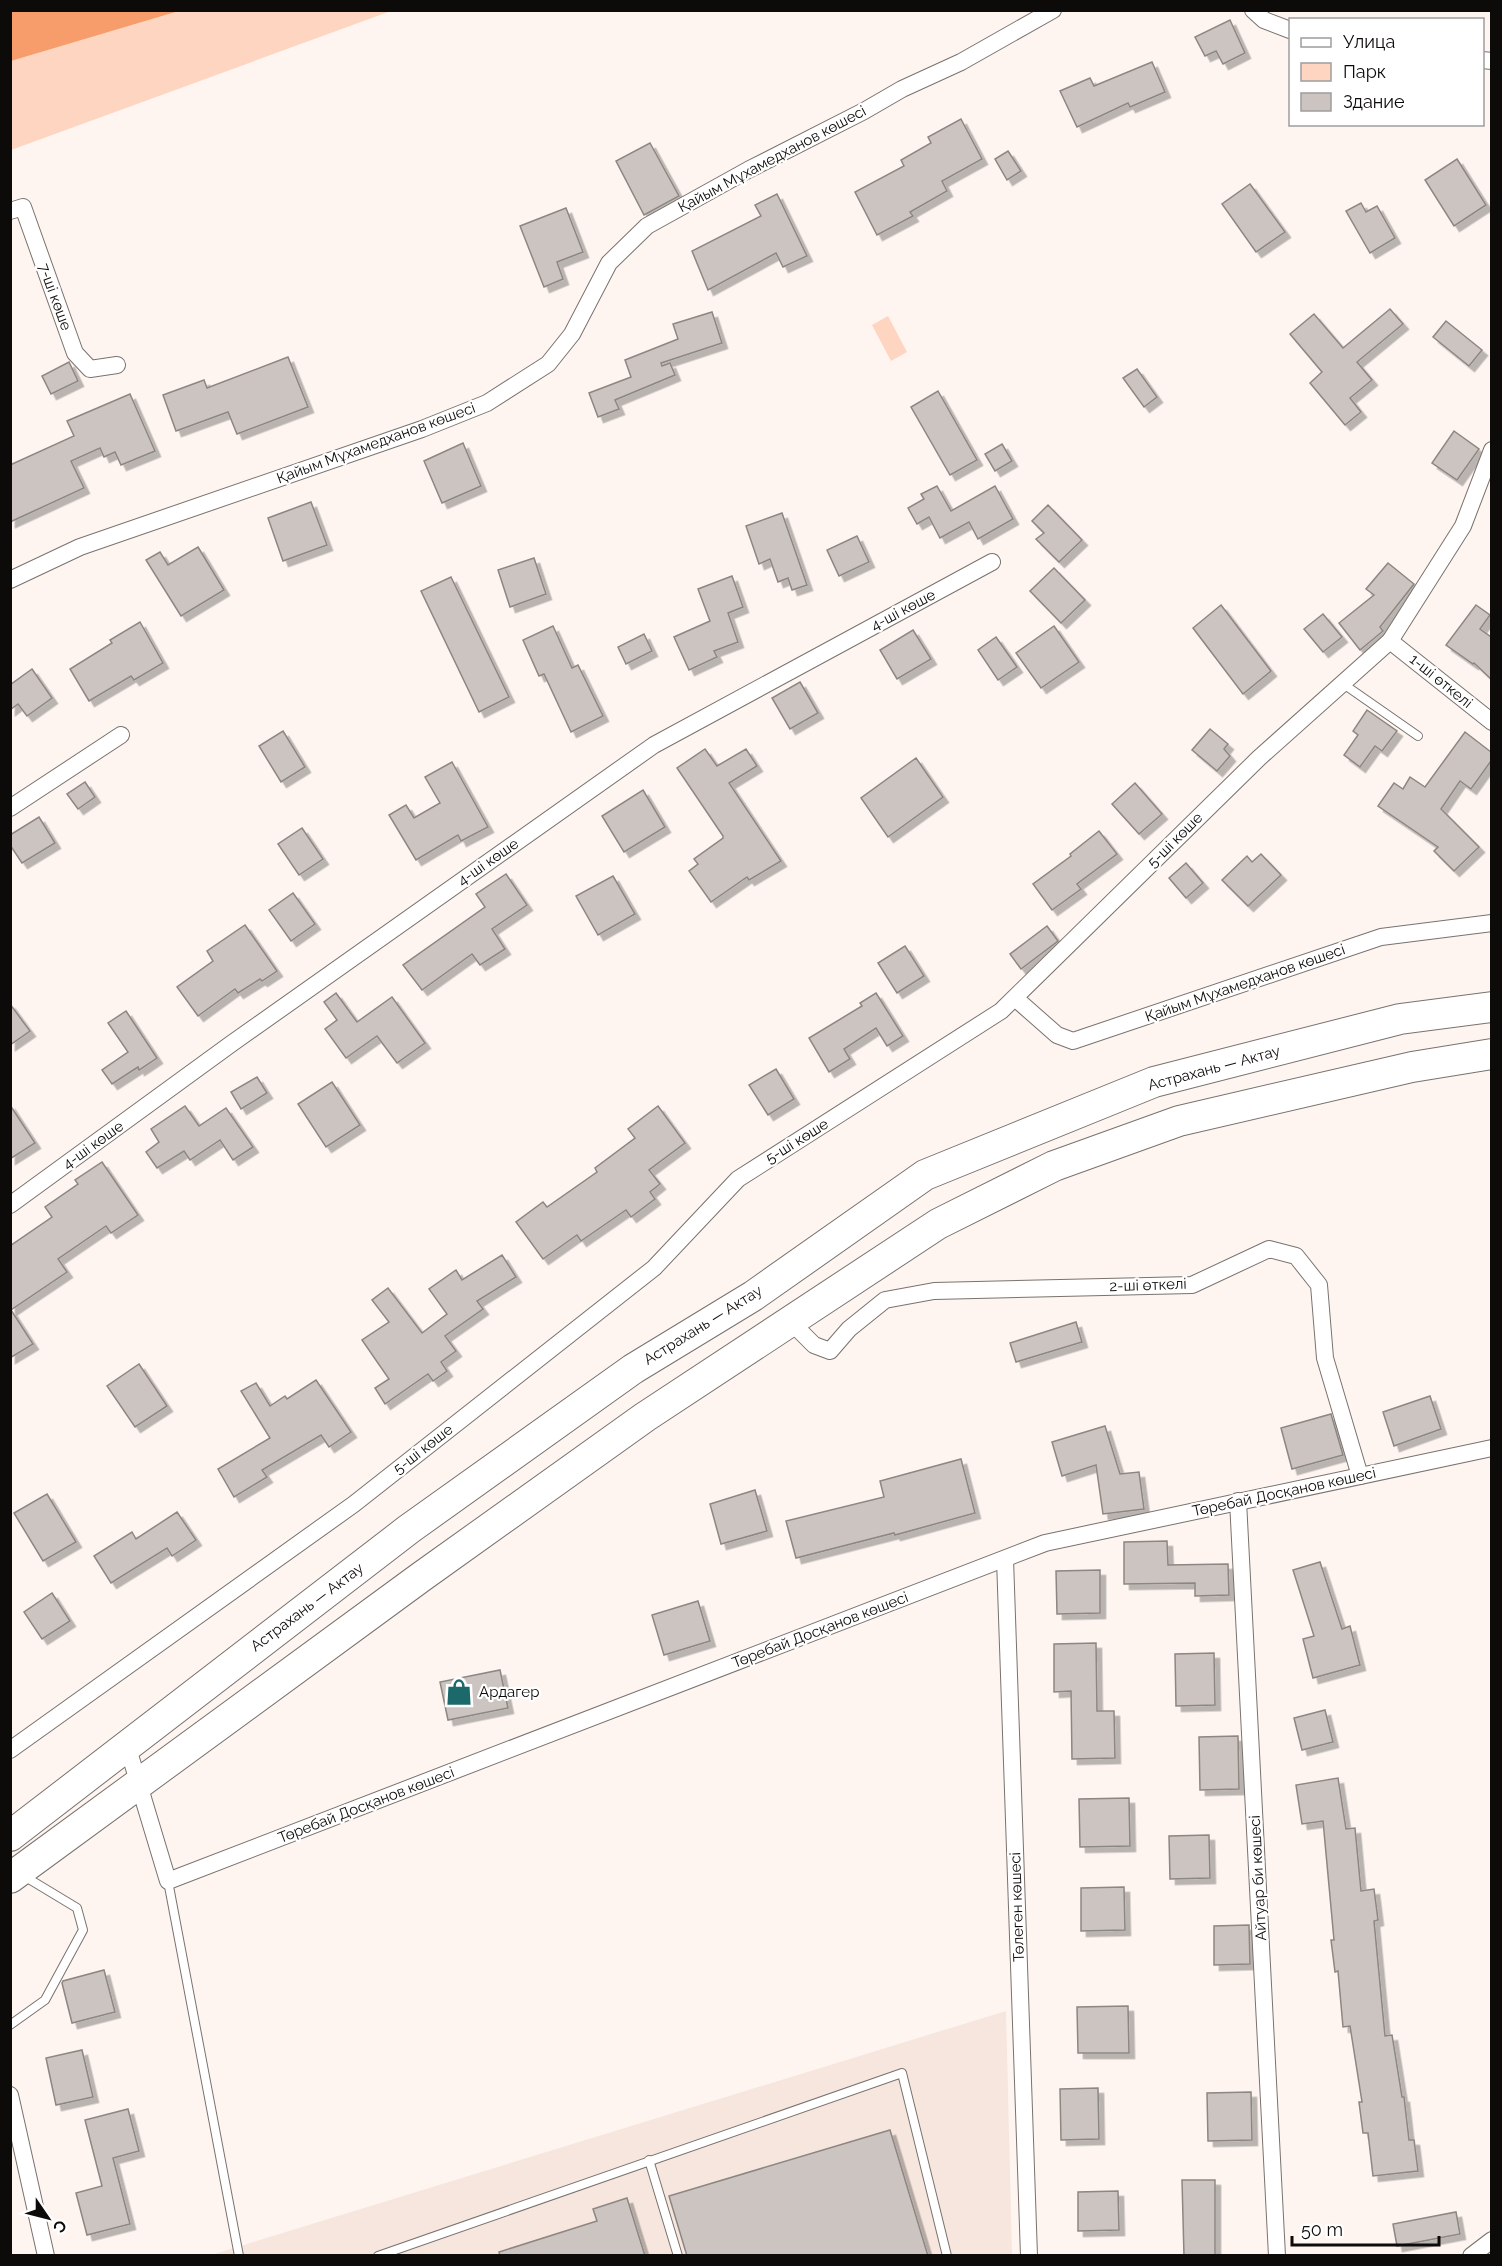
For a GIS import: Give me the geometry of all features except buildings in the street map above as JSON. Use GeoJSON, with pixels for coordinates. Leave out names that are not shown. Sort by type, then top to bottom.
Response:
{"type":"FeatureCollection","features":[{"type":"Feature","properties":{"kind":"highway","name":"Астрахань — Актау"},"geometry":{"type":"LineString","coordinates":[[10,1836],[428,1515],[633,1369],[753,1296],[925,1175],[1154,1082],[1400,1019],[1491,1007]]}},
{"type":"Feature","properties":{"kind":"highway"},"geometry":{"type":"LineString","coordinates":[[13,1871],[139,1783],[411,1584],[645,1417],[938,1224],[1054,1166],[1179,1121],[1412,1067],[1491,1054]]}},
{"type":"Feature","properties":{"kind":"street","name":"Қайым Мұхамедханов көшесi"},"geometry":{"type":"LineString","coordinates":[[10,580],[80,547],[422,429],[487,403],[548,364],[572,334],[609,263],[647,226],[902,89],[961,62],[1053,10]]}},
{"type":"Feature","properties":{"kind":"street"},"geometry":{"type":"LineString","coordinates":[[1253,10],[1264,20],[1289,30]]}},
{"type":"Feature","properties":{"kind":"street","name":"7-шi көше"},"geometry":{"type":"LineString","coordinates":[[10,211],[23,207],[75,353],[90,369],[117,364]]}},
{"type":"Feature","properties":{"kind":"street","name":"5-шi көше"},"geometry":{"type":"LineString","coordinates":[[10,1750],[354,1504],[645,1275],[738,1179],[1001,1011],[1259,758],[1390,641],[1463,526],[1491,450]]}},
{"type":"Feature","properties":{"kind":"street","name":"4-шi көше"},"geometry":{"type":"LineString","coordinates":[[10,1205],[231,1044],[654,745],[992,562]]}},
{"type":"Feature","properties":{"kind":"street","name":"1-ші өткелі"},"geometry":{"type":"LineString","coordinates":[[1390,641],[1491,722]]}},
{"type":"Feature","properties":{"kind":"street"},"geometry":{"type":"LineString","coordinates":[[10,808],[122,735]]}},
{"type":"Feature","properties":{"kind":"street","name":"Қайым Мұхамедханов көшесi"},"geometry":{"type":"LineString","coordinates":[[1015,998],[1057,1035],[1073,1041],[1381,937],[1491,923]]}},
{"type":"Feature","properties":{"kind":"street","name":"2-ші өткелі"},"geometry":{"type":"LineString","coordinates":[[790,1321],[814,1345],[830,1351],[849,1329],[885,1300],[934,1291],[1192,1285],[1269,1249],[1296,1256],[1319,1285],[1325,1358],[1360,1476]]}},
{"type":"Feature","properties":{"kind":"street","name":"Төребай Досқанов көшесі"},"geometry":{"type":"LineString","coordinates":[[168,1881],[1045,1544],[1491,1448]]}},
{"type":"Feature","properties":{"kind":"street","name":"Айтуар би көшесі"},"geometry":{"type":"LineString","coordinates":[[1238,1501],[1277,2256]]}},
{"type":"Feature","properties":{"kind":"street","name":"Төлеген көшесі"},"geometry":{"type":"LineString","coordinates":[[1005,1559],[1029,2256]]}},
{"type":"Feature","properties":{"kind":"street"},"geometry":{"type":"LineString","coordinates":[[127,1745],[168,1881]]}},
{"type":"Feature","properties":{"kind":"street"},"geometry":{"type":"LineString","coordinates":[[10,2095],[13,2124],[46,2256]]}},
{"type":"Feature","properties":{"kind":"street"},"geometry":{"type":"LineString","coordinates":[[1471,2256],[1491,2240]]}},
{"type":"Feature","properties":{"kind":"lane"},"geometry":{"type":"LineString","coordinates":[[1342,683],[1418,736]]}},
{"type":"Feature","properties":{"kind":"lane"},"geometry":{"type":"LineString","coordinates":[[10,2025],[45,2000],[83,1930],[78,1908],[13,1871]]}},
{"type":"Feature","properties":{"kind":"lane"},"geometry":{"type":"LineString","coordinates":[[168,1881],[239,2256]]}},
{"type":"Feature","properties":{"kind":"lane"},"geometry":{"type":"LineString","coordinates":[[378,2256],[902,2073],[947,2256]]}},
{"type":"Feature","properties":{"kind":"lane"},"geometry":{"type":"LineString","coordinates":[[649,2160],[678,2256]]}},
{"type":"Feature","properties":{"kind":"shaded area"},"geometry":{"type":"Polygon","coordinates":[[[11,10],[179,10],[179,11],[11,61],[11,10]]]}},
{"type":"Feature","properties":{"kind":"shaded area"},"geometry":{"type":"Polygon","coordinates":[[[1006,2011],[1012,2255],[211,2255],[1006,2011]]]}},
{"type":"Feature","properties":{"kind":"green space"},"geometry":{"type":"Polygon","coordinates":[[[179,11],[391,11],[11,150],[11,61],[179,11]]]}},
{"type":"Feature","properties":{"kind":"green space"},"geometry":{"type":"Polygon","coordinates":[[[888,316],[907,352],[891,361],[872,325],[888,316]]]}},
{"type":"Feature","properties":{"kind":"place","name":"Ардагер"},"geometry":{"type":"Point","coordinates":[459,1692]}}]}
